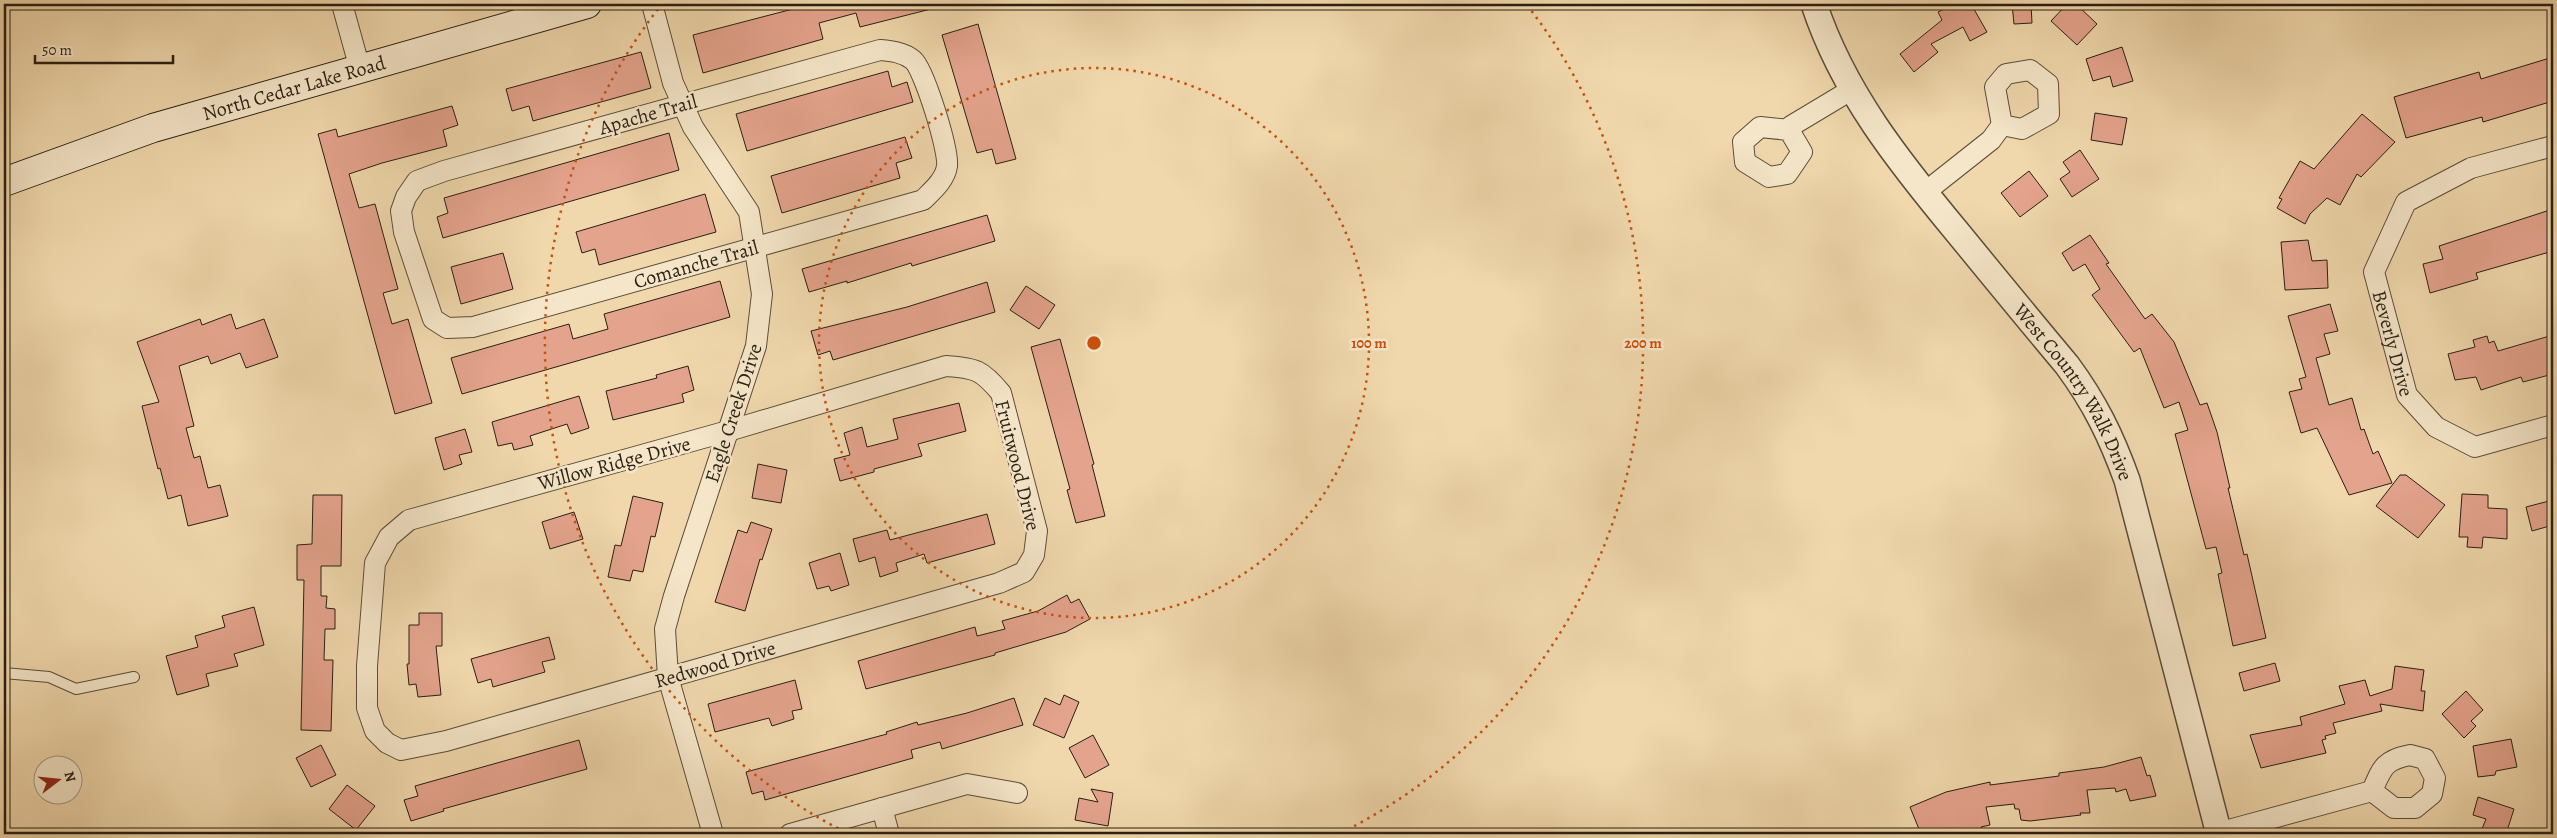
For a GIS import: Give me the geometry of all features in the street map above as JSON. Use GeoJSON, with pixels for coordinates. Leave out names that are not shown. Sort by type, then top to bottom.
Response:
{"type":"FeatureCollection","features":[{"type":"Feature","properties":{"kind":"main road","name":"North Cedar Lake Road"},"geometry":{"type":"LineString","coordinates":[[4,182],[152,128],[587,4]]}},
{"type":"Feature","properties":{"kind":"street"},"geometry":{"type":"LineString","coordinates":[[342,4],[360,69]]}},
{"type":"Feature","properties":{"kind":"street","name":"Eagle Creek Drive"},"geometry":{"type":"LineString","coordinates":[[652,4],[673,83],[693,127],[749,212],[762,294],[756,346],[674,596],[665,629],[668,677],[713,834]]}},
{"type":"Feature","properties":{"kind":"street","name":"West Country Walk Drive"},"geometry":{"type":"LineString","coordinates":[[1814,4],[1826,40],[1851,90],[1903,168],[2067,365],[2090,396],[2111,436],[2127,480],[2218,834]]}},
{"type":"Feature","properties":{"kind":"street","name":"Apache Trail"},"geometry":{"type":"LineString","coordinates":[[447,328],[433,319],[404,232],[401,211],[406,197],[417,181],[444,171],[880,50],[899,52],[913,60],[922,72],[944,143],[947,166],[939,185]]}},
{"type":"Feature","properties":{"kind":"street"},"geometry":{"type":"LineString","coordinates":[[1789,130],[1791,126],[1851,90]]}},
{"type":"Feature","properties":{"kind":"street"},"geometry":{"type":"LineString","coordinates":[[1924,193],[1991,140],[2002,125]]}},
{"type":"Feature","properties":{"kind":"street","name":"Beverly Drive"},"geometry":{"type":"LineString","coordinates":[[2553,146],[2471,168],[2406,202],[2374,272],[2407,395],[2436,427],[2475,447],[2553,425]]}},
{"type":"Feature","properties":{"kind":"street","name":"Comanche Trail"},"geometry":{"type":"LineString","coordinates":[[447,328],[473,328],[923,200],[939,185]]}},
{"type":"Feature","properties":{"kind":"street","name":"Willow Ridge Drive"},"geometry":{"type":"LineString","coordinates":[[387,743],[374,731],[367,708],[367,666],[375,563],[389,537],[409,520],[728,431],[946,366],[972,368],[990,379]]}},
{"type":"Feature","properties":{"kind":"street","name":"Fruitwood Drive"},"geometry":{"type":"LineString","coordinates":[[990,379],[1001,393],[1037,531],[1034,555]]}},
{"type":"Feature","properties":{"kind":"street","name":"Redwood Drive"},"geometry":{"type":"LineString","coordinates":[[387,743],[401,750],[446,741],[999,583],[1024,572],[1034,555]]}},
{"type":"Feature","properties":{"kind":"street"},"geometry":{"type":"LineString","coordinates":[[790,834],[967,784],[1017,792]]}},
{"type":"Feature","properties":{"kind":"street"},"geometry":{"type":"LineString","coordinates":[[2218,834],[2372,791]]}},
{"type":"Feature","properties":{"kind":"street"},"geometry":{"type":"LineString","coordinates":[[882,808],[889,834]]}},
{"type":"Feature","properties":{"kind":"lane"},"geometry":{"type":"LineString","coordinates":[[4,673],[49,677],[76,689],[134,677]]}},
{"type":"Feature","properties":{"kind":"building"},"geometry":{"type":"Polygon","coordinates":[[[812,4],[930,4],[931,9],[860,27],[856,13],[819,23],[823,39],[703,73],[693,35],[812,4]]]}},
{"type":"Feature","properties":{"kind":"building"},"geometry":{"type":"Polygon","coordinates":[[[1954,4],[1971,4],[1987,32],[1970,41],[1963,27],[1931,44],[1938,52],[1914,72],[1900,54],[1942,20],[1938,12],[1954,4]]]}},
{"type":"Feature","properties":{"kind":"building"},"geometry":{"type":"Polygon","coordinates":[[[2012,4],[2031,4],[2032,23],[2014,24],[2012,4]]]}},
{"type":"Feature","properties":{"kind":"building"},"geometry":{"type":"Polygon","coordinates":[[[2067,4],[2076,4],[2097,24],[2077,45],[2051,21],[2067,4]]]}},
{"type":"Feature","properties":{"kind":"building"},"geometry":{"type":"Polygon","coordinates":[[[978,24],[1016,159],[996,164],[992,149],[977,153],[942,35],[978,24]]]}},
{"type":"Feature","properties":{"kind":"building"},"geometry":{"type":"Polygon","coordinates":[[[2122,47],[2133,81],[2113,87],[2110,76],[2093,81],[2086,59],[2122,47]]]}},
{"type":"Feature","properties":{"kind":"building"},"geometry":{"type":"Polygon","coordinates":[[[641,52],[651,88],[533,121],[529,106],[512,111],[506,89],[641,52]]]}},
{"type":"Feature","properties":{"kind":"building"},"geometry":{"type":"Polygon","coordinates":[[[2553,57],[2553,101],[2483,122],[2482,117],[2406,138],[2394,97],[2479,72],[2481,79],[2553,57]]]}},
{"type":"Feature","properties":{"kind":"building"},"geometry":{"type":"Polygon","coordinates":[[[888,71],[892,87],[907,82],[913,102],[747,151],[736,114],[888,71]]]}},
{"type":"Feature","properties":{"kind":"building"},"geometry":{"type":"Polygon","coordinates":[[[452,106],[458,125],[443,130],[447,146],[382,163],[349,174],[359,208],[375,204],[398,289],[383,293],[392,324],[408,319],[432,403],[395,414],[318,134],[336,129],[338,137],[452,106]]]}},
{"type":"Feature","properties":{"kind":"building"},"geometry":{"type":"Polygon","coordinates":[[[2095,113],[2127,118],[2122,145],[2091,140],[2095,113]]]}},
{"type":"Feature","properties":{"kind":"building"},"geometry":{"type":"Polygon","coordinates":[[[2362,114],[2395,142],[2361,177],[2357,174],[2340,205],[2327,198],[2310,214],[2305,224],[2277,208],[2282,199],[2279,198],[2300,161],[2314,169],[2362,114]]]}},
{"type":"Feature","properties":{"kind":"building"},"geometry":{"type":"Polygon","coordinates":[[[669,133],[679,170],[443,238],[437,217],[448,213],[444,198],[669,133]]]}},
{"type":"Feature","properties":{"kind":"building"},"geometry":{"type":"Polygon","coordinates":[[[905,137],[912,158],[896,163],[900,178],[782,213],[771,176],[905,137]]]}},
{"type":"Feature","properties":{"kind":"building"},"geometry":{"type":"Polygon","coordinates":[[[2080,150],[2099,179],[2072,197],[2060,179],[2070,172],[2063,162],[2080,150]]]}},
{"type":"Feature","properties":{"kind":"building"},"geometry":{"type":"Polygon","coordinates":[[[2029,171],[2048,196],[2020,217],[2001,193],[2029,171]]]}},
{"type":"Feature","properties":{"kind":"building"},"geometry":{"type":"Polygon","coordinates":[[[705,194],[716,232],[599,265],[595,249],[582,253],[576,232],[705,194]]]}},
{"type":"Feature","properties":{"kind":"building"},"geometry":{"type":"Polygon","coordinates":[[[2553,209],[2553,251],[2476,273],[2478,279],[2430,293],[2423,264],[2443,259],[2439,246],[2553,209]]]}},
{"type":"Feature","properties":{"kind":"building"},"geometry":{"type":"Polygon","coordinates":[[[987,215],[995,241],[912,266],[911,263],[847,283],[847,281],[809,292],[802,269],[987,215]]]}},
{"type":"Feature","properties":{"kind":"building"},"geometry":{"type":"Polygon","coordinates":[[[2090,235],[2109,263],[2106,264],[2145,319],[2152,314],[2174,342],[2200,405],[2207,403],[2217,432],[2230,488],[2228,488],[2244,555],[2247,554],[2266,638],[2233,646],[2218,574],[2222,573],[2216,547],[2206,549],[2175,434],[2188,430],[2179,402],[2164,408],[2140,348],[2134,352],[2092,295],[2100,289],[2085,264],[2073,271],[2062,253],[2090,235]]]}},
{"type":"Feature","properties":{"kind":"building"},"geometry":{"type":"Polygon","coordinates":[[[2308,240],[2312,261],[2327,260],[2328,288],[2285,290],[2281,242],[2308,240]]]}},
{"type":"Feature","properties":{"kind":"building"},"geometry":{"type":"Polygon","coordinates":[[[503,253],[513,289],[461,304],[451,267],[503,253]]]}},
{"type":"Feature","properties":{"kind":"building"},"geometry":{"type":"Polygon","coordinates":[[[720,281],[730,317],[462,394],[451,358],[569,324],[573,339],[608,329],[604,314],[720,281]]]}},
{"type":"Feature","properties":{"kind":"building"},"geometry":{"type":"Polygon","coordinates":[[[987,282],[995,312],[833,360],[830,351],[818,355],[811,331],[907,307],[987,282]]]}},
{"type":"Feature","properties":{"kind":"building"},"geometry":{"type":"Polygon","coordinates":[[[1026,286],[1055,305],[1039,329],[1010,310],[1026,286]]]}},
{"type":"Feature","properties":{"kind":"building"},"geometry":{"type":"Polygon","coordinates":[[[2330,304],[2338,331],[2324,334],[2330,354],[2316,358],[2329,405],[2352,398],[2361,430],[2364,429],[2373,454],[2378,451],[2392,483],[2349,495],[2317,428],[2301,433],[2289,392],[2302,389],[2299,379],[2306,377],[2288,316],[2330,304]]]}},
{"type":"Feature","properties":{"kind":"building"},"geometry":{"type":"Polygon","coordinates":[[[231,314],[236,329],[264,319],[278,357],[246,368],[240,353],[211,364],[208,356],[179,366],[194,426],[186,428],[194,458],[200,456],[208,488],[220,485],[228,516],[188,526],[181,495],[168,499],[160,468],[158,469],[142,406],[159,402],[137,342],[200,319],[202,325],[231,314]]]}},
{"type":"Feature","properties":{"kind":"building"},"geometry":{"type":"Polygon","coordinates":[[[2553,335],[2553,374],[2523,382],[2521,377],[2481,390],[2476,377],[2455,380],[2448,354],[2475,347],[2473,340],[2487,336],[2489,343],[2494,341],[2498,351],[2553,335]]]}},
{"type":"Feature","properties":{"kind":"building"},"geometry":{"type":"Polygon","coordinates":[[[1060,339],[1094,464],[1092,465],[1105,516],[1076,523],[1067,490],[1070,489],[1031,347],[1060,339]]]}},
{"type":"Feature","properties":{"kind":"building"},"geometry":{"type":"Polygon","coordinates":[[[688,366],[694,390],[682,394],[684,402],[613,420],[606,391],[657,378],[656,375],[688,366]]]}},
{"type":"Feature","properties":{"kind":"building"},"geometry":{"type":"Polygon","coordinates":[[[579,396],[589,428],[571,434],[567,424],[530,436],[533,445],[514,450],[512,443],[498,446],[492,422],[579,396]]]}},
{"type":"Feature","properties":{"kind":"building"},"geometry":{"type":"Polygon","coordinates":[[[959,403],[966,431],[918,444],[922,456],[874,469],[874,472],[840,481],[834,459],[850,455],[844,433],[862,427],[867,447],[898,439],[893,419],[959,403]]]}},
{"type":"Feature","properties":{"kind":"building"},"geometry":{"type":"Polygon","coordinates":[[[465,429],[472,452],[459,455],[462,464],[444,470],[435,438],[465,429]]]}},
{"type":"Feature","properties":{"kind":"building"},"geometry":{"type":"Polygon","coordinates":[[[758,464],[787,470],[781,503],[752,498],[758,464]]]}},
{"type":"Feature","properties":{"kind":"building"},"geometry":{"type":"Polygon","coordinates":[[[2400,475],[2406,475],[2445,505],[2418,538],[2376,506],[2400,475]]]}},
{"type":"Feature","properties":{"kind":"building"},"geometry":{"type":"Polygon","coordinates":[[[2462,494],[2488,495],[2488,508],[2507,509],[2507,539],[2483,537],[2482,548],[2467,547],[2468,537],[2459,537],[2462,494]]]}},
{"type":"Feature","properties":{"kind":"building"},"geometry":{"type":"Polygon","coordinates":[[[313,495],[342,495],[341,566],[321,566],[321,596],[327,596],[326,608],[335,609],[335,629],[325,629],[324,660],[333,660],[331,731],[301,730],[304,580],[297,580],[297,545],[312,544],[313,495]]]}},
{"type":"Feature","properties":{"kind":"building"},"geometry":{"type":"Polygon","coordinates":[[[633,496],[663,503],[655,537],[651,536],[643,572],[633,570],[630,581],[608,577],[615,545],[621,546],[633,496]]]}},
{"type":"Feature","properties":{"kind":"building"},"geometry":{"type":"Polygon","coordinates":[[[2553,500],[2553,525],[2532,531],[2526,507],[2553,500]]]}},
{"type":"Feature","properties":{"kind":"building"},"geometry":{"type":"Polygon","coordinates":[[[574,512],[583,539],[550,549],[542,522],[574,512]]]}},
{"type":"Feature","properties":{"kind":"building"},"geometry":{"type":"Polygon","coordinates":[[[987,514],[995,544],[927,563],[924,554],[896,563],[898,571],[880,577],[875,557],[859,562],[853,539],[887,530],[890,540],[987,514]]]}},
{"type":"Feature","properties":{"kind":"building"},"geometry":{"type":"Polygon","coordinates":[[[751,522],[772,529],[762,560],[760,559],[745,611],[715,602],[738,530],[747,533],[751,522]]]}},
{"type":"Feature","properties":{"kind":"building"},"geometry":{"type":"Polygon","coordinates":[[[840,553],[849,585],[831,591],[829,586],[817,589],[809,563],[840,553]]]}},
{"type":"Feature","properties":{"kind":"building"},"geometry":{"type":"Polygon","coordinates":[[[1067,595],[1071,603],[1079,599],[1090,619],[1066,632],[995,653],[995,655],[866,689],[858,661],[975,627],[977,636],[1005,629],[1002,621],[1038,611],[1067,595]]]}},
{"type":"Feature","properties":{"kind":"building"},"geometry":{"type":"Polygon","coordinates":[[[254,607],[264,645],[234,654],[238,666],[206,674],[209,686],[177,695],[166,656],[198,647],[195,636],[225,627],[222,616],[254,607]]]}},
{"type":"Feature","properties":{"kind":"building"},"geometry":{"type":"Polygon","coordinates":[[[419,613],[442,613],[442,646],[436,646],[441,695],[418,697],[416,684],[409,685],[407,664],[409,664],[409,625],[419,625],[419,613]]]}},
{"type":"Feature","properties":{"kind":"building"},"geometry":{"type":"Polygon","coordinates":[[[549,637],[555,659],[542,662],[545,672],[493,687],[491,679],[478,683],[471,659],[549,637]]]}},
{"type":"Feature","properties":{"kind":"building"},"geometry":{"type":"Polygon","coordinates":[[[2275,663],[2280,681],[2244,691],[2239,673],[2275,663]]]}},
{"type":"Feature","properties":{"kind":"building"},"geometry":{"type":"Polygon","coordinates":[[[2395,666],[2424,670],[2421,691],[2425,691],[2423,711],[2380,704],[2382,711],[2333,723],[2336,733],[2325,736],[2326,739],[2322,740],[2326,753],[2261,768],[2250,735],[2302,725],[2300,717],[2345,704],[2339,686],[2365,680],[2370,696],[2392,689],[2395,666]]]}},
{"type":"Feature","properties":{"kind":"building"},"geometry":{"type":"Polygon","coordinates":[[[795,680],[802,709],[792,711],[794,719],[772,726],[769,718],[715,732],[708,704],[795,680]]]}},
{"type":"Feature","properties":{"kind":"building"},"geometry":{"type":"Polygon","coordinates":[[[2466,691],[2483,710],[2471,721],[2476,726],[2464,738],[2442,714],[2466,691]]]}},
{"type":"Feature","properties":{"kind":"building"},"geometry":{"type":"Polygon","coordinates":[[[1064,695],[1079,702],[1064,738],[1033,725],[1045,698],[1060,705],[1064,695]]]}},
{"type":"Feature","properties":{"kind":"building"},"geometry":{"type":"Polygon","coordinates":[[[1014,698],[1023,725],[942,749],[940,742],[911,750],[913,758],[765,800],[763,791],[752,794],[746,772],[887,734],[886,732],[917,722],[918,725],[967,713],[1014,698]]]}},
{"type":"Feature","properties":{"kind":"building"},"geometry":{"type":"Polygon","coordinates":[[[1093,735],[1109,765],[1085,778],[1069,748],[1093,735]]]}},
{"type":"Feature","properties":{"kind":"building"},"geometry":{"type":"Polygon","coordinates":[[[2511,739],[2517,767],[2496,771],[2495,775],[2478,777],[2473,746],[2511,739]]]}},
{"type":"Feature","properties":{"kind":"building"},"geometry":{"type":"Polygon","coordinates":[[[579,740],[587,769],[443,809],[444,811],[411,821],[404,800],[418,796],[415,786],[579,740]]]}},
{"type":"Feature","properties":{"kind":"building"},"geometry":{"type":"Polygon","coordinates":[[[321,745],[336,775],[311,787],[296,758],[321,745]]]}},
{"type":"Feature","properties":{"kind":"building"},"geometry":{"type":"Polygon","coordinates":[[[2141,757],[2147,776],[2150,775],[2156,796],[2130,801],[2126,789],[2116,792],[2115,788],[2087,790],[2090,813],[2080,813],[2081,815],[2030,821],[2021,820],[2019,809],[2015,809],[2014,804],[1986,807],[1990,825],[1981,827],[1982,831],[1968,834],[1921,834],[1910,807],[1946,792],[1990,782],[1990,785],[2059,776],[2059,773],[2104,767],[2141,757]]]}},
{"type":"Feature","properties":{"kind":"building"},"geometry":{"type":"Polygon","coordinates":[[[347,785],[375,806],[356,830],[329,809],[347,785]]]}},
{"type":"Feature","properties":{"kind":"building"},"geometry":{"type":"Polygon","coordinates":[[[1091,789],[1113,793],[1108,826],[1075,820],[1079,798],[1098,802],[1091,789]]]}},
{"type":"Feature","properties":{"kind":"building"},"geometry":{"type":"Polygon","coordinates":[[[2478,797],[2514,809],[2506,834],[2480,834],[2486,819],[2473,815],[2478,797]]]}}]}
